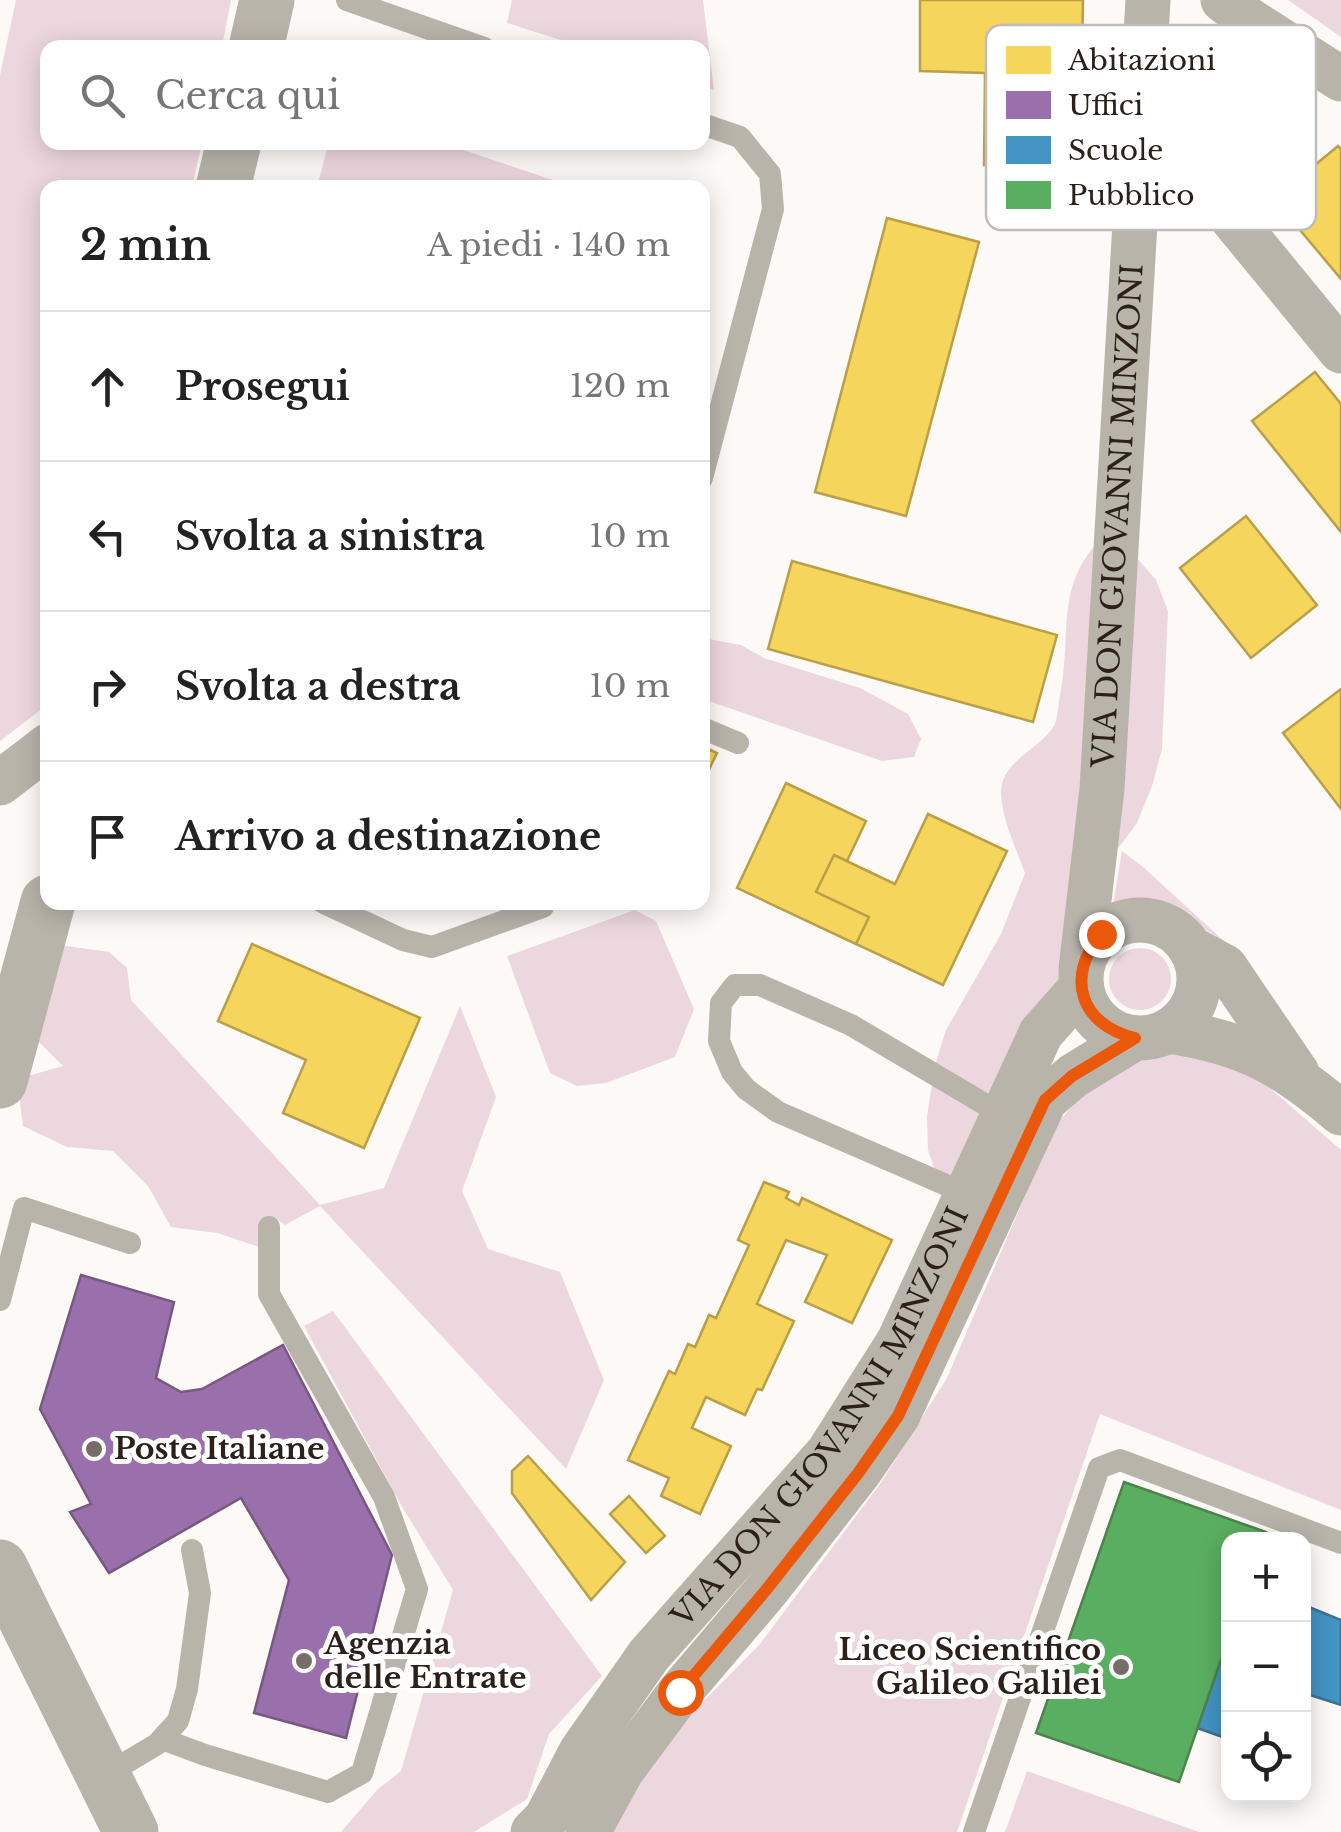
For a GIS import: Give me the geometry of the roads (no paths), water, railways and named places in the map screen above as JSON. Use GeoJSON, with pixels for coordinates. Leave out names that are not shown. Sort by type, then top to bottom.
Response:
{"type":"FeatureCollection","features":[{"type":"Feature","properties":{"kind":"street"},"geometry":{"type":"LineString","coordinates":[[258,40],[268,0]]}},
{"type":"Feature","properties":{"kind":"street","name":"VIA DON GIOVANNI MINZONI"},"geometry":{"type":"LineString","coordinates":[[1146,25],[1148,0]]}},
{"type":"Feature","properties":{"kind":"street"},"geometry":{"type":"LineString","coordinates":[[1224,0],[1257,25]]}},
{"type":"Feature","properties":{"kind":"street"},"geometry":{"type":"LineString","coordinates":[[1316,63],[1341,79]]}},
{"type":"Feature","properties":{"kind":"street"},"geometry":{"type":"LineString","coordinates":[[225,180],[232,150]]}},
{"type":"Feature","properties":{"kind":"street","name":"VIA DON GIOVANNI MINZONI"},"geometry":{"type":"LineString","coordinates":[[1081,978],[1102,789],[1133,230]]}},
{"type":"Feature","properties":{"kind":"street"},"geometry":{"type":"LineString","coordinates":[[1242,230],[1341,351]]}},
{"type":"Feature","properties":{"kind":"street"},"geometry":{"type":"LineString","coordinates":[[0,783],[40,752]]}},
{"type":"Feature","properties":{"kind":"street"},"geometry":{"type":"LineString","coordinates":[[0,1080],[46,910]]}},
{"type":"Feature","properties":{"kind":"street","name":"VIA DON GIOVANNI MINZONI"},"geometry":{"type":"LineString","coordinates":[[534,1832],[546,1820],[581,1752],[649,1655],[828,1453],[899,1342],[1041,1033],[1081,978],[1088,950],[1101,934],[1128,922],[1159,923],[1177,932],[1198,965],[1200,985],[1184,1020],[1072,1076],[1045,1100],[898,1416],[766,1590],[680,1692],[622,1770],[588,1832]]}},
{"type":"Feature","properties":{"kind":"street"},"geometry":{"type":"LineString","coordinates":[[1190,948],[1226,967],[1300,1078]]}},
{"type":"Feature","properties":{"kind":"street"},"geometry":{"type":"LineString","coordinates":[[1081,978],[1087,1006],[1099,1022],[1115,1033],[1219,1039],[1300,1078],[1341,1113]]}},
{"type":"Feature","properties":{"kind":"street"},"geometry":{"type":"LineString","coordinates":[[0,1568],[131,1832]]}},
{"type":"Feature","properties":{"kind":"lane"},"geometry":{"type":"LineString","coordinates":[[348,0],[461,40]]}},
{"type":"Feature","properties":{"kind":"lane"},"geometry":{"type":"LineString","coordinates":[[710,127],[740,137],[770,174],[774,209],[710,448]]}},
{"type":"Feature","properties":{"kind":"lane"},"geometry":{"type":"LineString","coordinates":[[710,731],[738,743]]}},
{"type":"Feature","properties":{"kind":"lane"},"geometry":{"type":"LineString","coordinates":[[339,910],[402,940],[432,947],[536,910]]}},
{"type":"Feature","properties":{"kind":"lane"},"geometry":{"type":"LineString","coordinates":[[967,1194],[778,1112],[746,1089],[732,1072],[719,1041],[720,1003],[735,986],[760,985],[851,1026],[1003,1116]]}},
{"type":"Feature","properties":{"kind":"lane"},"geometry":{"type":"LineString","coordinates":[[0,1300],[24,1208],[130,1242]]}},
{"type":"Feature","properties":{"kind":"lane"},"geometry":{"type":"LineString","coordinates":[[162,1739],[328,1792],[362,1773],[417,1589],[384,1497],[269,1294],[269,1226]]}},
{"type":"Feature","properties":{"kind":"lane"},"geometry":{"type":"LineString","coordinates":[[974,1832],[1099,1468],[1120,1460],[1341,1542]]}},
{"type":"Feature","properties":{"kind":"lane"},"geometry":{"type":"LineString","coordinates":[[104,1776],[162,1739],[178,1720],[200,1593],[192,1550]]}},
{"type":"Feature","properties":{"kind":"place","name":"Poste Italiane"},"geometry":{"type":"Point","coordinates":[94,1449]}},
{"type":"Feature","properties":{"kind":"place","name":"Agenzia delle Entrate"},"geometry":{"type":"Point","coordinates":[304,1661]}},
{"type":"Feature","properties":{"kind":"place","name":"Liceo Scientifico Galileo Galilei"},"geometry":{"type":"Point","coordinates":[1121,1667]}}]}
